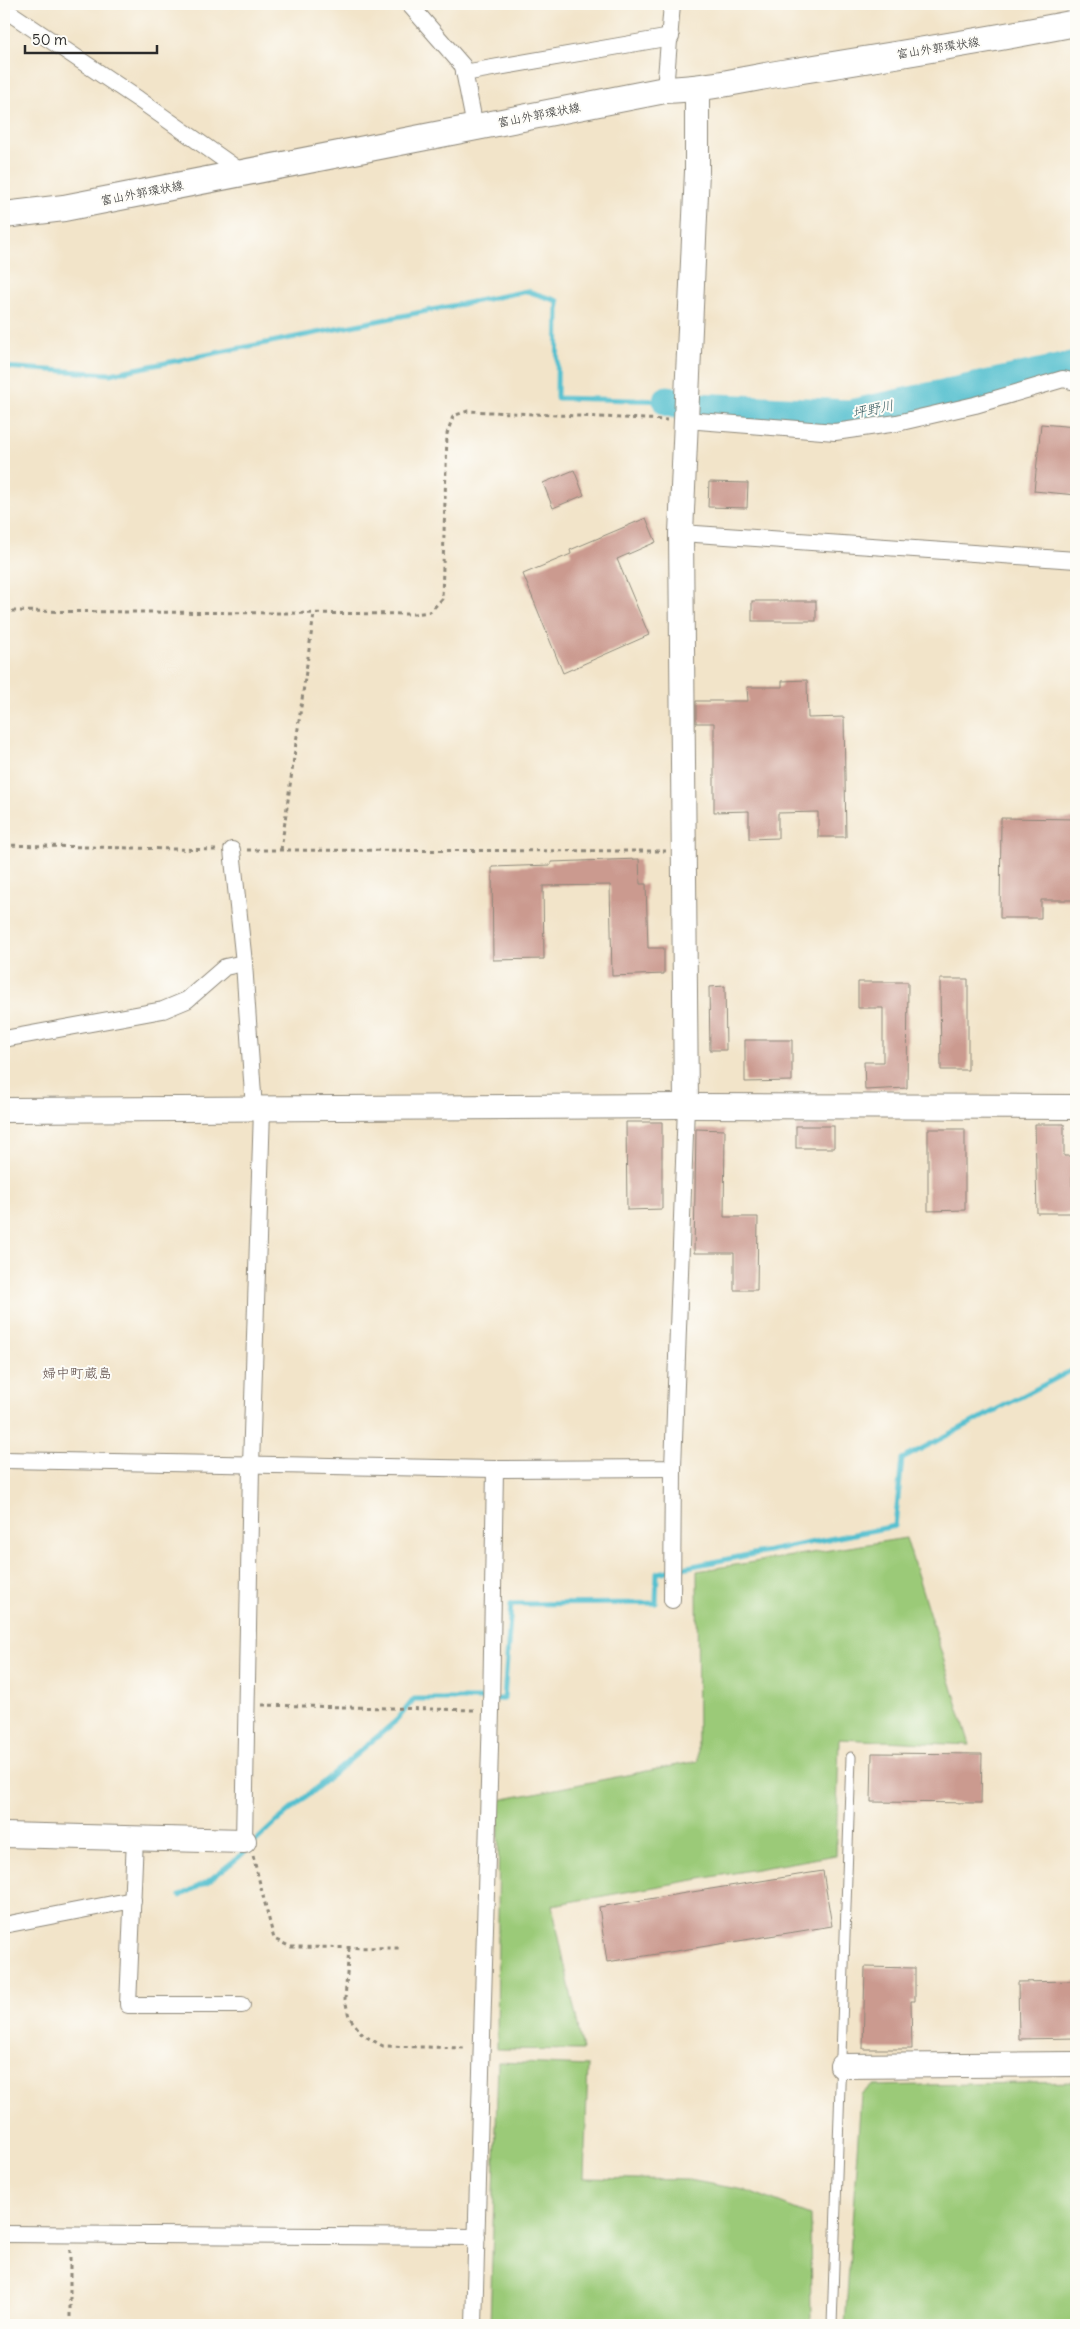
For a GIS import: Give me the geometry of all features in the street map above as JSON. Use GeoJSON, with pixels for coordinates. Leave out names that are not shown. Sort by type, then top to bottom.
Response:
{"type":"FeatureCollection","features":[{"type":"Feature","properties":{"kind":"main road","name":"富山外郭環状線"},"geometry":{"type":"LineString","coordinates":[[4,215],[64,208],[665,90],[697,90],[785,72],[964,44],[1076,23]]}},
{"type":"Feature","properties":{"kind":"street"},"geometry":{"type":"LineString","coordinates":[[409,4],[463,66],[475,127]]}},
{"type":"Feature","properties":{"kind":"street"},"geometry":{"type":"LineString","coordinates":[[665,90],[672,4]]}},
{"type":"Feature","properties":{"kind":"street"},"geometry":{"type":"LineString","coordinates":[[4,9],[138,98],[243,172]]}},
{"type":"Feature","properties":{"kind":"street"},"geometry":{"type":"LineString","coordinates":[[464,73],[670,37]]}},
{"type":"Feature","properties":{"kind":"street"},"geometry":{"type":"LineString","coordinates":[[672,1600],[673,1468],[686,1106],[682,851],[681,533],[697,171],[697,90]]}},
{"type":"Feature","properties":{"kind":"street"},"geometry":{"type":"LineString","coordinates":[[686,420],[836,432],[897,423],[975,405],[1063,379],[1076,382]]}},
{"type":"Feature","properties":{"kind":"street"},"geometry":{"type":"LineString","coordinates":[[681,533],[1076,560]]}},
{"type":"Feature","properties":{"kind":"street"},"geometry":{"type":"LineString","coordinates":[[4,1835],[244,1841],[258,1109],[232,850]]}},
{"type":"Feature","properties":{"kind":"street"},"geometry":{"type":"LineString","coordinates":[[4,1039],[163,1010],[187,1000],[225,967],[244,963]]}},
{"type":"Feature","properties":{"kind":"street"},"geometry":{"type":"LineString","coordinates":[[4,1110],[686,1106],[1076,1107]]}},
{"type":"Feature","properties":{"kind":"street"},"geometry":{"type":"LineString","coordinates":[[4,1460],[495,1469],[673,1468]]}},
{"type":"Feature","properties":{"kind":"street"},"geometry":{"type":"LineString","coordinates":[[474,2325],[491,1711],[495,1469]]}},
{"type":"Feature","properties":{"kind":"street"},"geometry":{"type":"LineString","coordinates":[[136,1838],[128,2005],[242,2004]]}},
{"type":"Feature","properties":{"kind":"street"},"geometry":{"type":"LineString","coordinates":[[4,1925],[133,1900]]}},
{"type":"Feature","properties":{"kind":"street"},"geometry":{"type":"LineString","coordinates":[[842,2066],[1076,2064]]}},
{"type":"Feature","properties":{"kind":"street"},"geometry":{"type":"LineString","coordinates":[[4,2234],[477,2237]]}},
{"type":"Feature","properties":{"kind":"lane"},"geometry":{"type":"LineString","coordinates":[[832,2325],[851,1757]]}},
{"type":"Feature","properties":{"kind":"path"},"geometry":{"type":"LineString","coordinates":[[4,611],[314,614],[430,612],[442,598],[447,434],[453,416],[468,411],[686,420]]}},
{"type":"Feature","properties":{"kind":"path"},"geometry":{"type":"LineString","coordinates":[[281,850],[314,614]]}},
{"type":"Feature","properties":{"kind":"path"},"geometry":{"type":"LineString","coordinates":[[4,845],[232,850],[682,851]]}},
{"type":"Feature","properties":{"kind":"path"},"geometry":{"type":"LineString","coordinates":[[247,1705],[491,1711]]}},
{"type":"Feature","properties":{"kind":"path"},"geometry":{"type":"LineString","coordinates":[[244,1841],[255,1859],[274,1939],[291,1947],[399,1948]]}},
{"type":"Feature","properties":{"kind":"path"},"geometry":{"type":"LineString","coordinates":[[349,1948],[346,1999],[349,2017],[363,2035],[383,2046],[482,2049]]}},
{"type":"Feature","properties":{"kind":"path"},"geometry":{"type":"LineString","coordinates":[[70,2235],[70,2325]]}},
{"type":"Feature","properties":{"kind":"green space"},"geometry":{"type":"Polygon","coordinates":[[[906,1538],[970,1745],[839,1739],[836,1855],[552,1905],[583,2050],[497,2049],[499,1800],[698,1761],[697,1571],[906,1538]]]}},
{"type":"Feature","properties":{"kind":"green space"},"geometry":{"type":"Polygon","coordinates":[[[498,2062],[588,2066],[584,2178],[689,2180],[749,2191],[810,2215],[811,2325],[490,2325],[498,2062]]]}},
{"type":"Feature","properties":{"kind":"green space"},"geometry":{"type":"Polygon","coordinates":[[[1076,2082],[1076,2325],[845,2325],[861,2094],[872,2086],[1076,2082]]]}},
{"type":"Feature","properties":{"kind":"building"},"geometry":{"type":"Polygon","coordinates":[[[1041,424],[1076,427],[1076,495],[1034,491],[1041,424]]]}},
{"type":"Feature","properties":{"kind":"building"},"geometry":{"type":"Polygon","coordinates":[[[574,470],[584,495],[553,508],[543,483],[574,470]]]}},
{"type":"Feature","properties":{"kind":"building"},"geometry":{"type":"Polygon","coordinates":[[[709,482],[748,483],[747,508],[708,507],[709,482]]]}},
{"type":"Feature","properties":{"kind":"building"},"geometry":{"type":"Polygon","coordinates":[[[646,518],[656,542],[617,559],[649,635],[563,673],[523,574],[571,554],[570,550],[646,518]]]}},
{"type":"Feature","properties":{"kind":"building"},"geometry":{"type":"Polygon","coordinates":[[[752,601],[816,601],[816,621],[752,621],[752,601]]]}},
{"type":"Feature","properties":{"kind":"building"},"geometry":{"type":"Polygon","coordinates":[[[807,680],[808,718],[844,717],[846,837],[818,837],[818,812],[778,813],[778,838],[749,839],[749,811],[714,812],[714,723],[696,723],[696,701],[748,701],[747,687],[782,687],[782,681],[807,680]]]}},
{"type":"Feature","properties":{"kind":"building"},"geometry":{"type":"Polygon","coordinates":[[[1001,818],[1076,819],[1076,900],[1041,900],[1041,918],[1000,918],[1001,818]]]}},
{"type":"Feature","properties":{"kind":"building"},"geometry":{"type":"Polygon","coordinates":[[[639,859],[640,884],[646,884],[648,948],[664,948],[664,974],[612,976],[610,885],[543,886],[544,959],[493,960],[492,867],[551,865],[551,862],[639,859]]]}},
{"type":"Feature","properties":{"kind":"building"},"geometry":{"type":"Polygon","coordinates":[[[940,979],[968,979],[968,1070],[941,1070],[940,979]]]}},
{"type":"Feature","properties":{"kind":"building"},"geometry":{"type":"Polygon","coordinates":[[[858,982],[908,982],[907,1088],[865,1090],[864,1062],[883,1062],[883,1008],[858,1008],[858,982]]]}},
{"type":"Feature","properties":{"kind":"building"},"geometry":{"type":"Polygon","coordinates":[[[725,986],[726,1050],[710,1050],[709,987],[725,986]]]}},
{"type":"Feature","properties":{"kind":"building"},"geometry":{"type":"Polygon","coordinates":[[[745,1040],[792,1040],[792,1081],[745,1082],[745,1040]]]}},
{"type":"Feature","properties":{"kind":"building"},"geometry":{"type":"Polygon","coordinates":[[[626,1122],[662,1122],[662,1209],[627,1210],[626,1122]]]}},
{"type":"Feature","properties":{"kind":"building"},"geometry":{"type":"Polygon","coordinates":[[[1035,1124],[1064,1124],[1064,1156],[1072,1156],[1072,1186],[1076,1186],[1076,1213],[1037,1213],[1035,1124]]]}},
{"type":"Feature","properties":{"kind":"building"},"geometry":{"type":"Polygon","coordinates":[[[796,1126],[834,1126],[834,1148],[796,1148],[796,1126]]]}},
{"type":"Feature","properties":{"kind":"building"},"geometry":{"type":"Polygon","coordinates":[[[696,1129],[725,1130],[724,1217],[758,1217],[757,1290],[734,1290],[734,1253],[694,1253],[696,1129]]]}},
{"type":"Feature","properties":{"kind":"building"},"geometry":{"type":"Polygon","coordinates":[[[928,1129],[965,1129],[965,1210],[928,1211],[928,1129]]]}},
{"type":"Feature","properties":{"kind":"building"},"geometry":{"type":"Polygon","coordinates":[[[872,1753],[982,1754],[981,1803],[871,1802],[872,1753]]]}},
{"type":"Feature","properties":{"kind":"building"},"geometry":{"type":"Polygon","coordinates":[[[823,1871],[832,1926],[607,1962],[599,1907],[823,1871]]]}},
{"type":"Feature","properties":{"kind":"building"},"geometry":{"type":"Polygon","coordinates":[[[865,1967],[915,1968],[915,2001],[911,2001],[912,2049],[863,2049],[865,1967]]]}},
{"type":"Feature","properties":{"kind":"building"},"geometry":{"type":"Polygon","coordinates":[[[1076,1981],[1076,2038],[1019,2039],[1018,1982],[1076,1981]]]}},
{"type":"Feature","properties":{"kind":"waterway"},"geometry":{"type":"LineString","coordinates":[[4,367],[110,374],[527,291],[558,301],[557,398],[668,401]]}},
{"type":"Feature","properties":{"kind":"waterway","name":"坪野川"},"geometry":{"type":"LineString","coordinates":[[668,401],[696,408],[850,415],[1068,368],[1076,369]]}},
{"type":"Feature","properties":{"kind":"waterway"},"geometry":{"type":"LineString","coordinates":[[180,1896],[207,1882],[239,1857],[275,1823],[397,1720],[414,1699],[504,1699],[511,1604],[656,1603],[657,1573],[895,1526],[902,1459],[1076,1368]]}},
{"type":"Feature","properties":{"kind":"district","name":"婦中町蔵島"},"geometry":{"type":"Point","coordinates":[77,1373]}}]}
